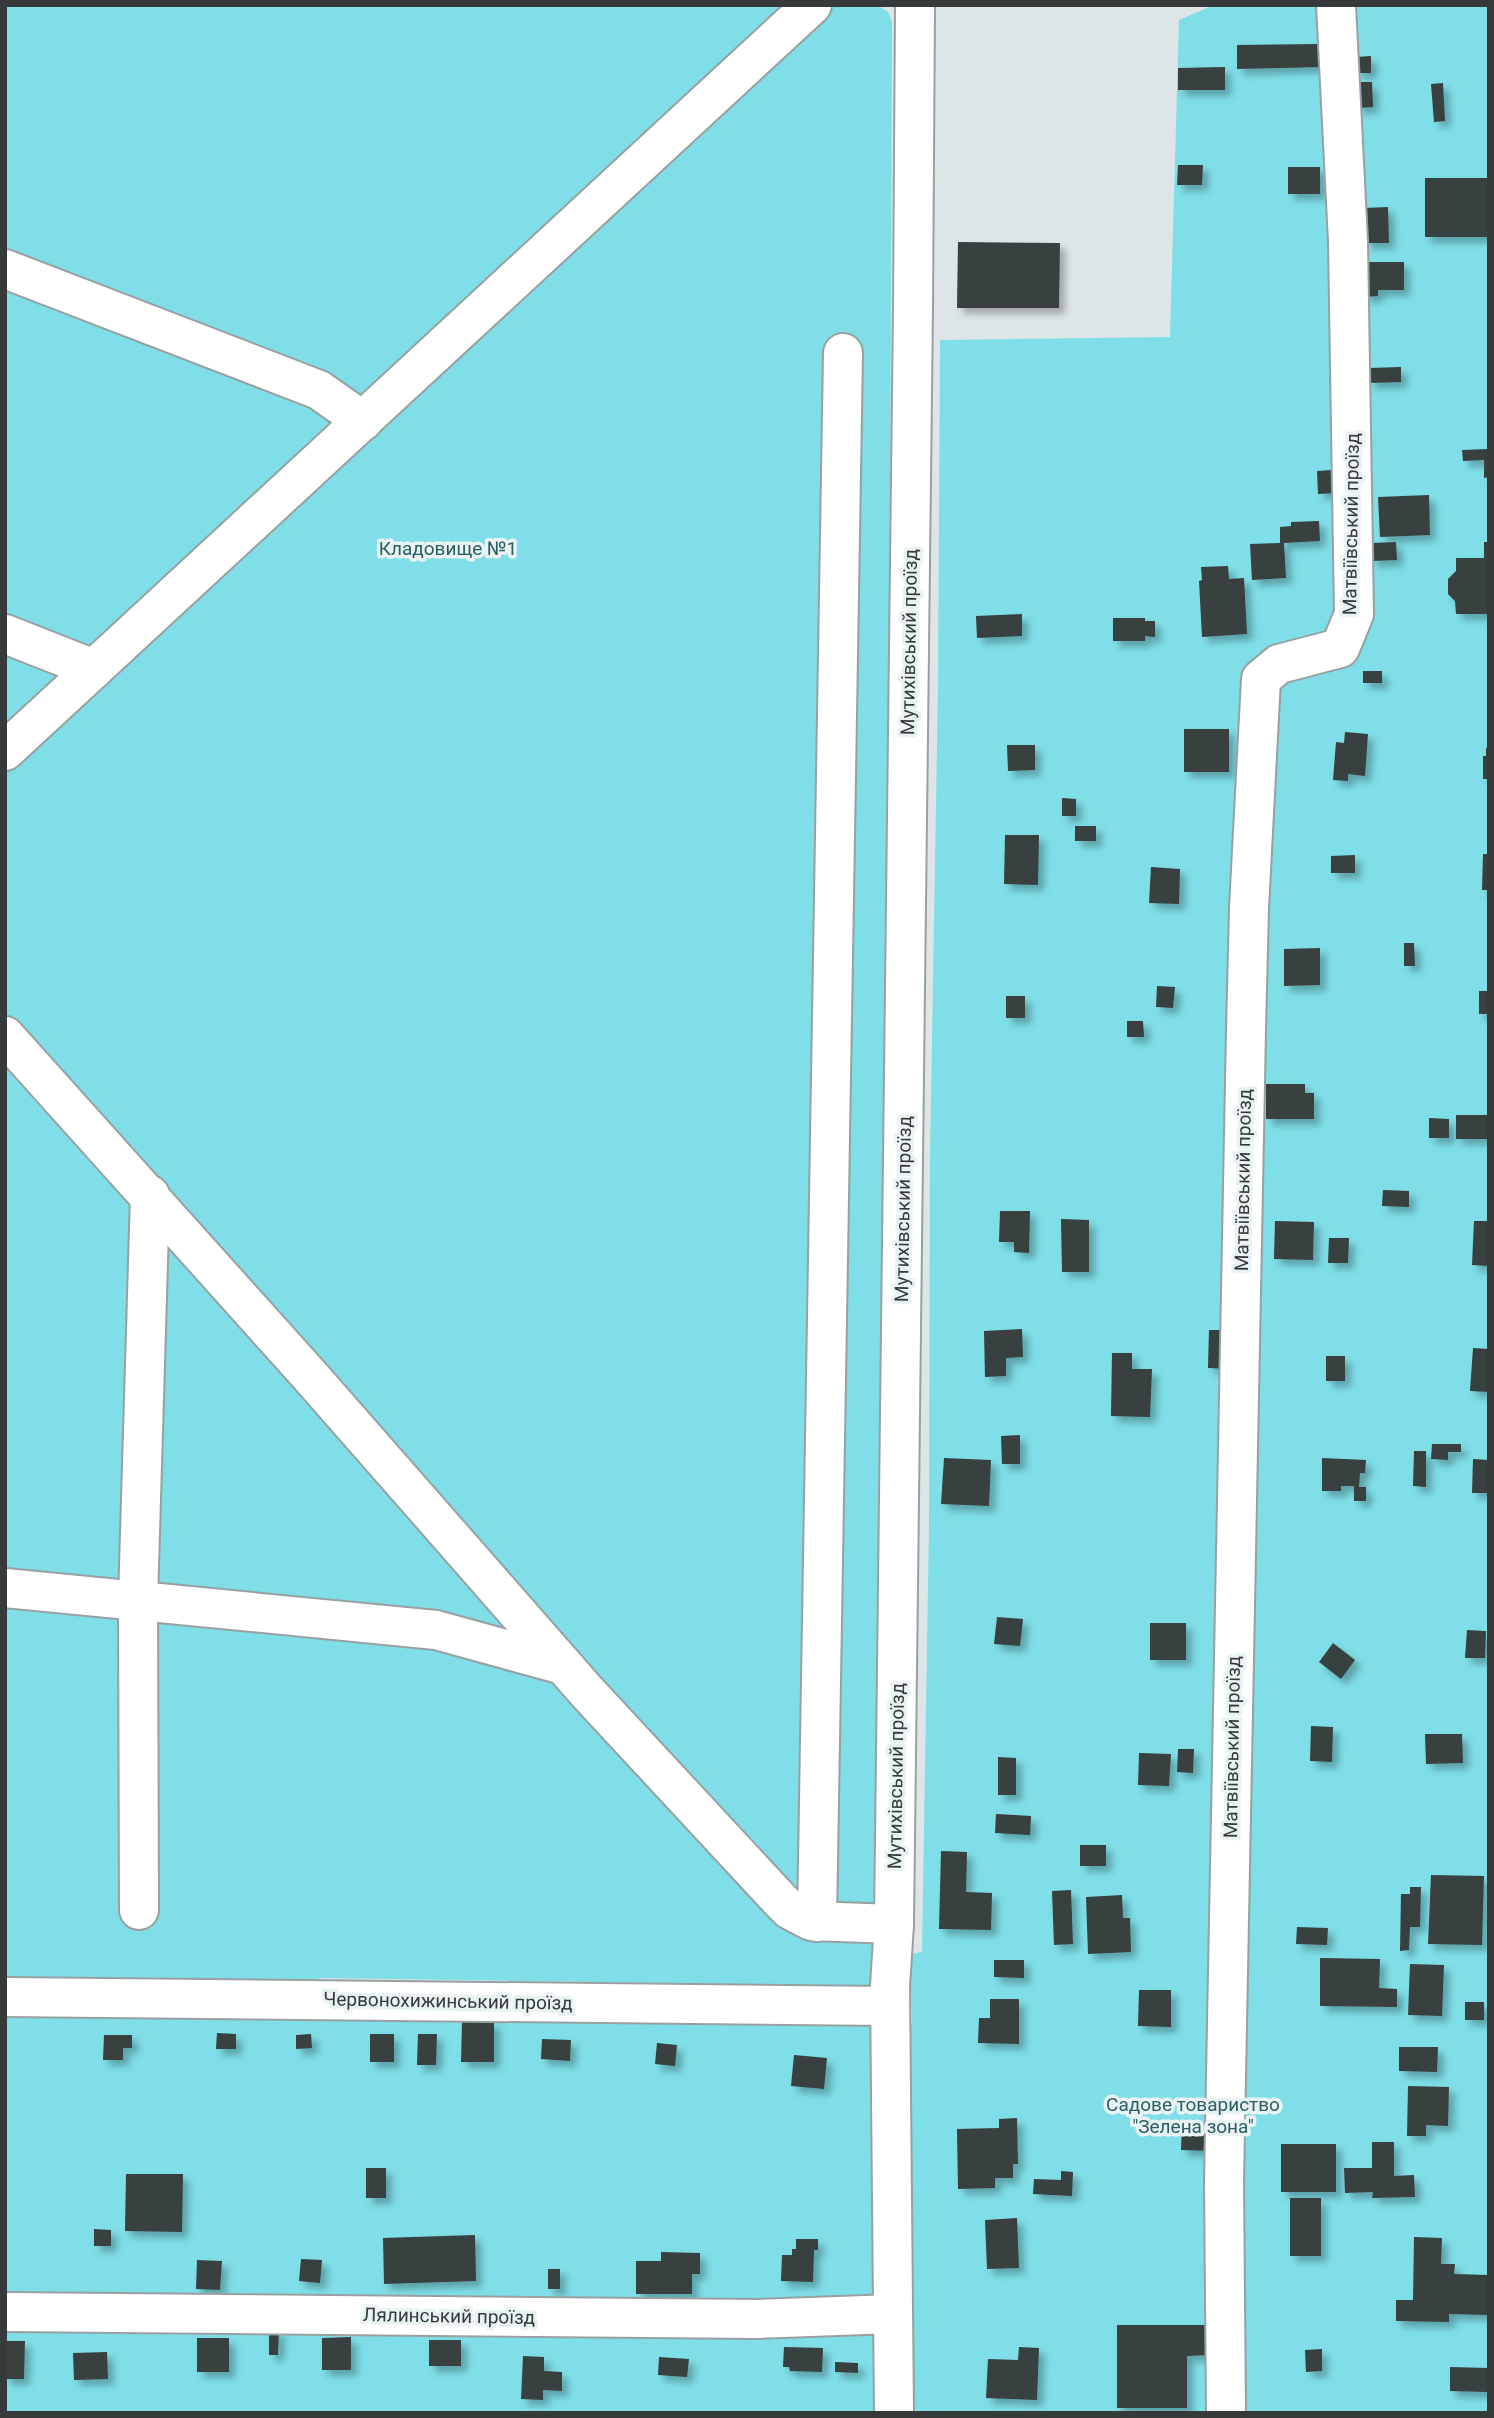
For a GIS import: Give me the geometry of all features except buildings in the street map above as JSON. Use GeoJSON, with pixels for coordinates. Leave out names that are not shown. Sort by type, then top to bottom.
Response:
{"type":"FeatureCollection","features":[{"type":"Feature","properties":{"kind":"lane"},"geometry":{"type":"LineString","coordinates":[[5,751],[812,5]]}},
{"type":"Feature","properties":{"kind":"lane","name":"Мутихівський проїзд"},"geometry":{"type":"LineString","coordinates":[[894,2413],[890,2006],[894,1924],[915,5]]}},
{"type":"Feature","properties":{"kind":"lane","name":"Матвіївський проїзд"},"geometry":{"type":"LineString","coordinates":[[1226,2413],[1224,2167],[1251,880],[1261,679],[1279,664],[1340,648],[1354,614],[1348,241],[1336,5]]}},
{"type":"Feature","properties":{"kind":"lane"},"geometry":{"type":"LineString","coordinates":[[5,269],[319,390],[363,421]]}},
{"type":"Feature","properties":{"kind":"lane"},"geometry":{"type":"LineString","coordinates":[[817,1922],[843,353]]}},
{"type":"Feature","properties":{"kind":"lane"},"geometry":{"type":"LineString","coordinates":[[5,634],[94,669]]}},
{"type":"Feature","properties":{"kind":"lane"},"geometry":{"type":"LineString","coordinates":[[5,1036],[150,1195],[563,1665],[780,1900],[800,1916],[817,1922],[894,1924]]}},
{"type":"Feature","properties":{"kind":"lane"},"geometry":{"type":"LineString","coordinates":[[139,1910],[138,1601],[150,1195]]}},
{"type":"Feature","properties":{"kind":"lane"},"geometry":{"type":"LineString","coordinates":[[5,1588],[436,1630],[563,1665]]}},
{"type":"Feature","properties":{"kind":"lane","name":"Червонохижинський проїзд"},"geometry":{"type":"LineString","coordinates":[[5,1997],[890,2006]]}},
{"type":"Feature","properties":{"kind":"lane","name":"Лялинський проїзд"},"geometry":{"type":"LineString","coordinates":[[5,2312],[758,2319],[893,2314]]}},
{"type":"Feature","properties":{"kind":"green space","name":"Кладовище №1"},"geometry":{"type":"Polygon","coordinates":[[[5,5],[877,5],[888,12],[892,22],[888,759],[874,1986],[321,1978],[309,1982],[5,1979],[5,5]]]}},
{"type":"Feature","properties":{"kind":"green space","name":"Садове товариство \"Зелена зона\""},"geometry":{"type":"Polygon","coordinates":[[[1214,5],[1489,5],[1489,2413],[5,2413],[5,2014],[912,2023],[910,1954],[922,1952],[929,1528],[930,1159],[938,688],[940,340],[1170,337],[1179,20],[1214,5]]]}}]}
